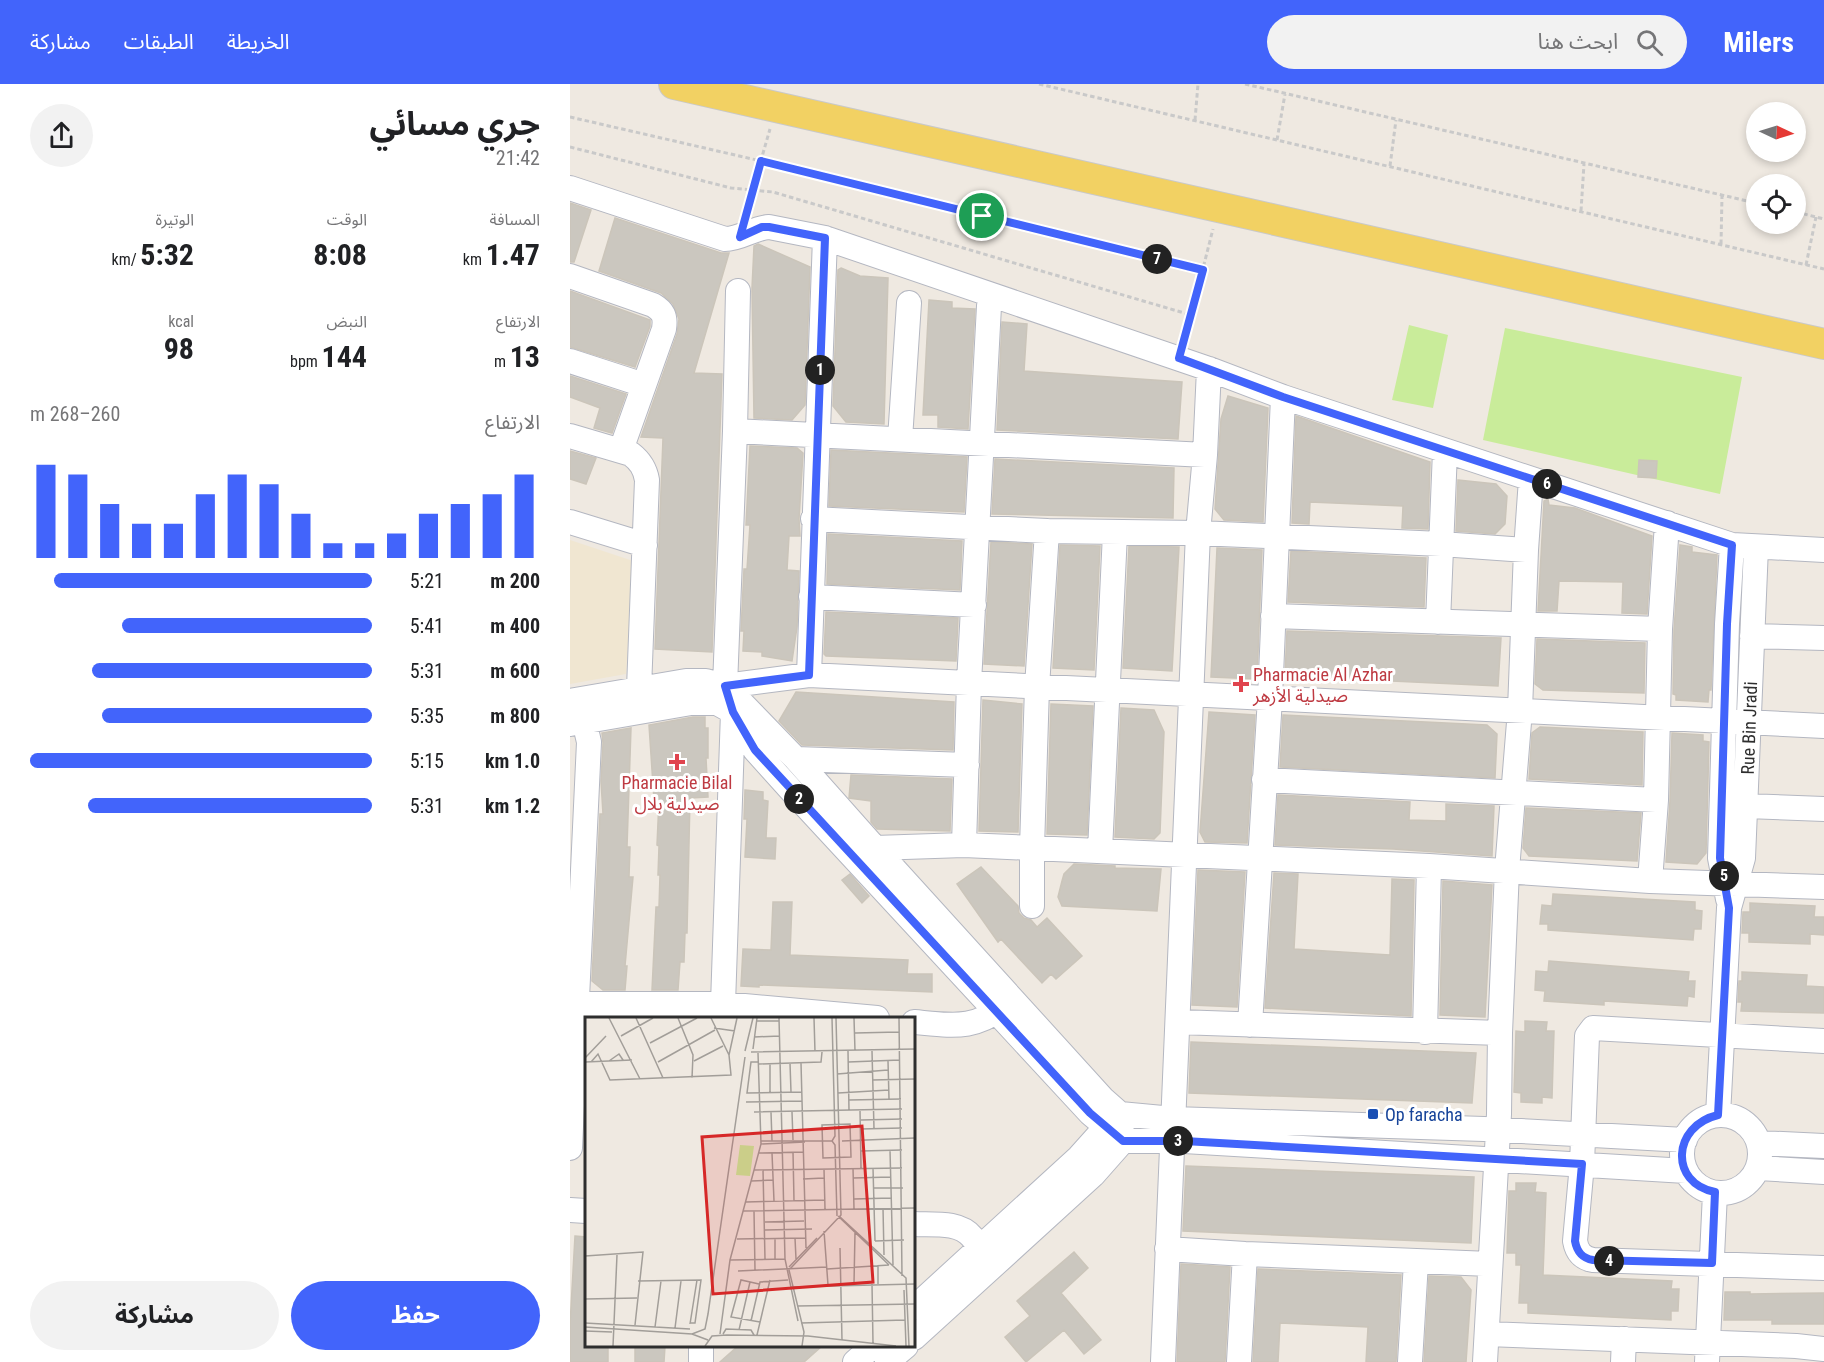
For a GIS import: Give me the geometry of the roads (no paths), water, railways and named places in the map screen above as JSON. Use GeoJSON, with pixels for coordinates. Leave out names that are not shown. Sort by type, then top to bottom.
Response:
{"type":"FeatureCollection","features":[{"type":"Feature","properties":{"kind":"main road"},"geometry":{"type":"LineString","coordinates":[[674,84],[1824,344]]}},
{"type":"Feature","properties":{"kind":"street"},"geometry":{"type":"LineString","coordinates":[[570,188],[725,239],[740,237],[762,227],[825,238],[1179,358],[1283,397],[1667,524],[1744,546],[1824,550]]}},
{"type":"Feature","properties":{"kind":"street"},"geometry":{"type":"LineString","coordinates":[[809,675],[825,238]]}},
{"type":"Feature","properties":{"kind":"street"},"geometry":{"type":"LineString","coordinates":[[570,276],[653,304],[661,310],[665,319],[664,329],[621,450]]}},
{"type":"Feature","properties":{"kind":"street"},"geometry":{"type":"LineString","coordinates":[[738,291],[725,686],[733,712],[755,750],[851,856],[1103,1099],[1116,1128]]}},
{"type":"Feature","properties":{"kind":"street"},"geometry":{"type":"LineString","coordinates":[[900,439],[909,303]]}},
{"type":"Feature","properties":{"kind":"street"},"geometry":{"type":"LineString","coordinates":[[964,845],[969,684],[983,443],[988,306]]}},
{"type":"Feature","properties":{"kind":"street"},"geometry":{"type":"LineString","coordinates":[[570,361],[644,385]]}},
{"type":"Feature","properties":{"kind":"street"},"geometry":{"type":"LineString","coordinates":[[1162,1362],[1198,533],[1209,369]]}},
{"type":"Feature","properties":{"kind":"street"},"geometry":{"type":"LineString","coordinates":[[1251,1025],[1263,780],[1270,698],[1283,397]]}},
{"type":"Feature","properties":{"kind":"street"},"geometry":{"type":"LineString","coordinates":[[735,431],[1205,455]]}},
{"type":"Feature","properties":{"kind":"street"},"geometry":{"type":"LineString","coordinates":[[570,436],[631,454],[645,469],[647,480],[639,689]]}},
{"type":"Feature","properties":{"kind":"street"},"geometry":{"type":"LineString","coordinates":[[1438,622],[1445,451]]}},
{"type":"Feature","properties":{"kind":"street"},"geometry":{"type":"LineString","coordinates":[[1485,1362],[1499,1129],[1500,1033],[1507,870],[1520,710],[1531,479]]}},
{"type":"Feature","properties":{"kind":"street"},"geometry":{"type":"LineString","coordinates":[[813,519],[1047,531],[1198,533],[1526,550]]}},
{"type":"Feature","properties":{"kind":"street"},"geometry":{"type":"LineString","coordinates":[[570,522],[645,545]]}},
{"type":"Feature","properties":{"kind":"street"},"geometry":{"type":"LineString","coordinates":[[1650,880],[1656,800],[1660,629],[1667,524]]}},
{"type":"Feature","properties":{"kind":"street"},"geometry":{"type":"LineString","coordinates":[[1032,906],[1037,687],[1047,531]]}},
{"type":"Feature","properties":{"kind":"street"},"geometry":{"type":"LineString","coordinates":[[1100,851],[1114,533]]}},
{"type":"Feature","properties":{"kind":"street","name":"Rue Bin Jradi"},"geometry":{"type":"LineString","coordinates":[[1730,883],[1743,858],[1746,806],[1752,636],[1744,546]]}},
{"type":"Feature","properties":{"kind":"street","name":"Rue Bin Jradi"},"geometry":{"type":"LineString","coordinates":[[1718,1115],[1730,883],[1720,858],[1724,720],[1744,546]]}},
{"type":"Feature","properties":{"kind":"street"},"geometry":{"type":"LineString","coordinates":[[811,597],[974,605]]}},
{"type":"Feature","properties":{"kind":"street"},"geometry":{"type":"LineString","coordinates":[[1273,616],[1660,629]]}},
{"type":"Feature","properties":{"kind":"street"},"geometry":{"type":"LineString","coordinates":[[1752,636],[1824,638]]}},
{"type":"Feature","properties":{"kind":"street"},"geometry":{"type":"LineString","coordinates":[[576,711],[639,689],[686,681],[706,681],[725,686],[809,675],[1824,726]]}},
{"type":"Feature","properties":{"kind":"street"},"geometry":{"type":"LineString","coordinates":[[725,686],[796,759],[875,848],[1005,1006]]}},
{"type":"Feature","properties":{"kind":"street"},"geometry":{"type":"LineString","coordinates":[[576,711],[717,703],[733,712]]}},
{"type":"Feature","properties":{"kind":"street"},"geometry":{"type":"LineString","coordinates":[[570,1148],[576,1108],[577,1004],[589,742],[576,711]]}},
{"type":"Feature","properties":{"kind":"street"},"geometry":{"type":"LineString","coordinates":[[711,1009],[733,712]]}},
{"type":"Feature","properties":{"kind":"street"},"geometry":{"type":"LineString","coordinates":[[796,759],[967,765]]}},
{"type":"Feature","properties":{"kind":"street"},"geometry":{"type":"LineString","coordinates":[[1263,780],[1656,800]]}},
{"type":"Feature","properties":{"kind":"street"},"geometry":{"type":"LineString","coordinates":[[1746,806],[1824,809]]}},
{"type":"Feature","properties":{"kind":"street"},"geometry":{"type":"LineString","coordinates":[[851,856],[875,848],[964,845],[1824,887]]}},
{"type":"Feature","properties":{"kind":"street"},"geometry":{"type":"LineString","coordinates":[[1425,1032],[1429,866]]}},
{"type":"Feature","properties":{"kind":"street"},"geometry":{"type":"LineString","coordinates":[[577,1004],[859,1017]]}},
{"type":"Feature","properties":{"kind":"street"},"geometry":{"type":"LineString","coordinates":[[915,1022],[957,1026],[974,1023],[1005,1006]]}},
{"type":"Feature","properties":{"kind":"street"},"geometry":{"type":"LineString","coordinates":[[1178,1022],[1500,1033]]}},
{"type":"Feature","properties":{"kind":"street"},"geometry":{"type":"LineString","coordinates":[[1824,1041],[1593,1028],[1587,1036],[1582,1164],[1575,1241],[1582,1256],[1593,1260],[1824,1268]]}},
{"type":"Feature","properties":{"kind":"street"},"geometry":{"type":"LineString","coordinates":[[1718,1115],[1732,1116],[1745,1123],[1755,1134],[1759,1143],[1758,1168],[1749,1182],[1730,1192],[1715,1192],[1697,1185],[1686,1171],[1682,1153],[1688,1132],[1696,1123],[1706,1117],[1718,1115]]}},
{"type":"Feature","properties":{"kind":"street"},"geometry":{"type":"LineString","coordinates":[[1116,1128],[1173,1130],[1499,1129],[1685,1140]]}},
{"type":"Feature","properties":{"kind":"street"},"geometry":{"type":"LineString","coordinates":[[915,1307],[1093,1175],[1116,1128]]}},
{"type":"Feature","properties":{"kind":"street"},"geometry":{"type":"LineString","coordinates":[[1173,1130],[1497,1160],[1686,1171]]}},
{"type":"Feature","properties":{"kind":"street"},"geometry":{"type":"LineString","coordinates":[[1759,1143],[1824,1146]]}},
{"type":"Feature","properties":{"kind":"street"},"geometry":{"type":"LineString","coordinates":[[1758,1168],[1824,1172]]}},
{"type":"Feature","properties":{"kind":"street"},"geometry":{"type":"LineString","coordinates":[[1708,1352],[1715,1192]]}},
{"type":"Feature","properties":{"kind":"street"},"geometry":{"type":"LineString","coordinates":[[570,1210],[585,1211]]}},
{"type":"Feature","properties":{"kind":"street"},"geometry":{"type":"LineString","coordinates":[[915,1224],[957,1227],[965,1230],[973,1237],[986,1256]]}},
{"type":"Feature","properties":{"kind":"street"},"geometry":{"type":"LineString","coordinates":[[1167,1249],[1490,1264]]}},
{"type":"Feature","properties":{"kind":"street"},"geometry":{"type":"LineString","coordinates":[[1239,1362],[1245,1254]]}},
{"type":"Feature","properties":{"kind":"street"},"geometry":{"type":"LineString","coordinates":[[915,1337],[986,1256]]}},
{"type":"Feature","properties":{"kind":"street"},"geometry":{"type":"LineString","coordinates":[[1410,1362],[1416,1262]]}},
{"type":"Feature","properties":{"kind":"street"},"geometry":{"type":"LineString","coordinates":[[1487,1334],[1624,1351],[1795,1354],[1824,1349]]}},
{"type":"Feature","properties":{"kind":"street"},"geometry":{"type":"LineString","coordinates":[[855,1362],[872,1347]]}},
{"type":"Feature","properties":{"kind":"street"},"geometry":{"type":"LineString","coordinates":[[887,1362],[905,1347]]}},
{"type":"Feature","properties":{"kind":"place","name":"Pharmacie Al Azhar صيدلية الأزهر"},"geometry":{"type":"Point","coordinates":[1241,684]}},
{"type":"Feature","properties":{"kind":"place","name":"Pharmacie Bilal صيدلية بلال"},"geometry":{"type":"Point","coordinates":[677,762]}},
{"type":"Feature","properties":{"kind":"place","name":"Op faracha"},"geometry":{"type":"Point","coordinates":[1373,1114]}}]}
